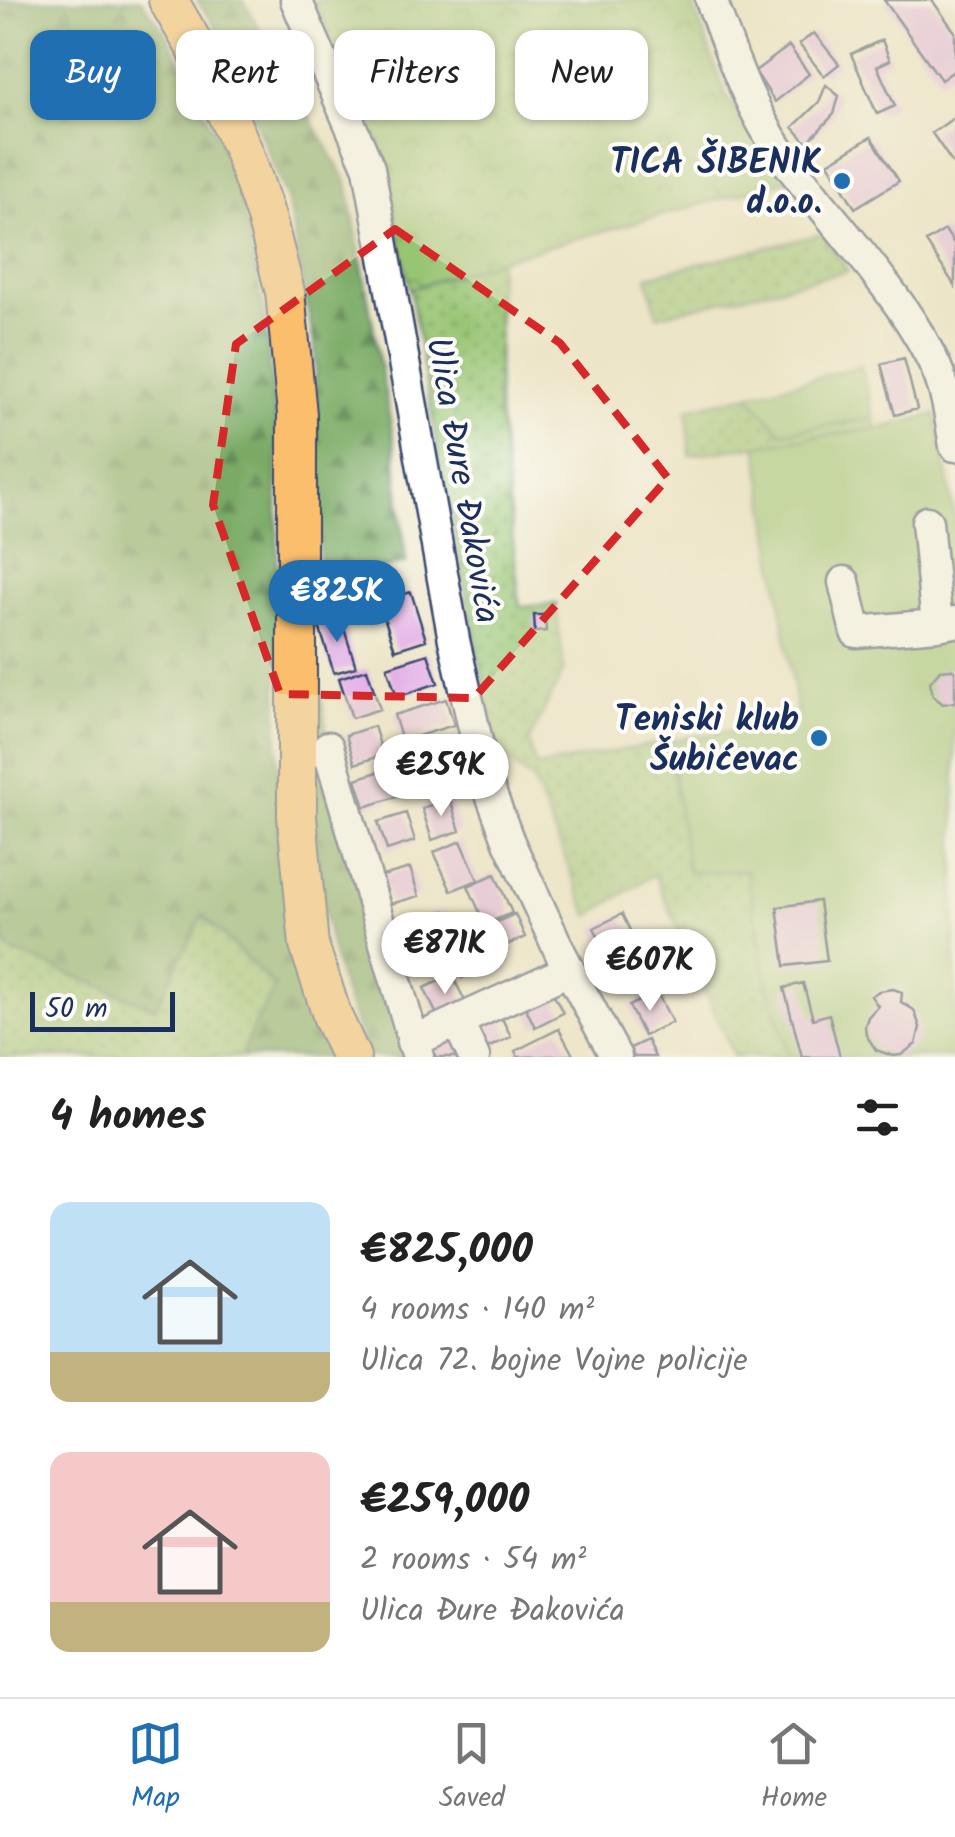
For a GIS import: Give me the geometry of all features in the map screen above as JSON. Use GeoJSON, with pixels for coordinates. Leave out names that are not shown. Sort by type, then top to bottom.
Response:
{"type":"FeatureCollection","features":[{"type":"Feature","properties":{"kind":"main road"},"geometry":{"type":"LineString","coordinates":[[168,0],[204,62],[244,153],[266,217],[284,292],[296,414],[297,816],[309,945],[332,1018],[351,1057]]}},
{"type":"Feature","properties":{"kind":"street","name":"Ulica Đure Đakovića"},"geometry":{"type":"LineString","coordinates":[[296,0],[368,168],[454,640],[486,780],[509,842],[569,970],[616,1057]]}},
{"type":"Feature","properties":{"kind":"street"},"geometry":{"type":"LineString","coordinates":[[711,0],[751,104],[780,151],[894,300],[932,358],[951,395],[955,446]]}},
{"type":"Feature","properties":{"kind":"street"},"geometry":{"type":"LineString","coordinates":[[844,582],[856,632],[946,623],[926,522]]}},
{"type":"Feature","properties":{"kind":"street"},"geometry":{"type":"LineString","coordinates":[[328,747],[415,1050],[456,1022],[569,970]]}},
{"type":"Feature","properties":{"kind":"street"},"geometry":{"type":"LineString","coordinates":[[456,1022],[474,1057]]}},
{"type":"Feature","properties":{"kind":"highlighted area"},"geometry":{"type":"Polygon","coordinates":[[[395,229],[560,343],[668,478],[474,698],[280,694],[213,505],[236,344],[395,229]]]}},
{"type":"Feature","properties":{"kind":"green space"},"geometry":{"type":"Polygon","coordinates":[[[0,0],[141,0],[176,53],[176,120],[209,120],[235,173],[263,303],[277,435],[278,833],[293,955],[318,1033],[330,1057],[241,1057],[275,987],[203,915],[155,1008],[9,950],[0,924],[0,0]]]}},
{"type":"Feature","properties":{"kind":"green space"},"geometry":{"type":"Polygon","coordinates":[[[197,0],[243,0],[260,30],[218,30],[197,0]]]}},
{"type":"Feature","properties":{"kind":"green space"},"geometry":{"type":"Polygon","coordinates":[[[314,0],[691,0],[726,95],[789,180],[499,260],[410,289],[379,143],[369,120],[495,120],[495,30],[334,30],[334,44],[314,0]]]}},
{"type":"Feature","properties":{"kind":"green space"},"geometry":{"type":"Polygon","coordinates":[[[255,120],[312,120],[347,182],[394,442],[406,563],[320,583],[315,349],[287,199],[255,120]]]}},
{"type":"Feature","properties":{"kind":"green space"},"geometry":{"type":"Polygon","coordinates":[[[823,234],[848,271],[657,316],[647,276],[823,234]]]}},
{"type":"Feature","properties":{"kind":"green space"},"geometry":{"type":"Polygon","coordinates":[[[499,260],[498,404],[520,607],[556,604],[564,670],[529,741],[536,767],[669,741],[688,871],[747,870],[766,978],[790,1057],[734,1057],[654,874],[589,916],[533,781],[498,753],[410,289],[499,260]]]}},
{"type":"Feature","properties":{"kind":"green space"},"geometry":{"type":"Polygon","coordinates":[[[861,366],[874,418],[781,432],[748,395],[861,366]]]}},
{"type":"Feature","properties":{"kind":"green space"},"geometry":{"type":"Polygon","coordinates":[[[748,395],[781,432],[874,418],[877,429],[690,455],[687,409],[748,395]]]}},
{"type":"Feature","properties":{"kind":"green space","name":"Teniski klub Šubićevac"},"geometry":{"type":"Polygon","coordinates":[[[936,414],[955,519],[955,1057],[790,1057],[766,978],[747,870],[688,872],[669,741],[798,719],[757,445],[877,429],[936,414]]]}},
{"type":"Feature","properties":{"kind":"green space"},"geometry":{"type":"Polygon","coordinates":[[[321,696],[335,783],[411,1057],[370,1057],[337,969],[320,882],[316,838],[312,699],[321,696]]]}},
{"type":"Feature","properties":{"kind":"green space"},"geometry":{"type":"Polygon","coordinates":[[[202,915],[275,987],[241,1057],[0,1057],[0,924],[9,950],[202,915]]]}},
{"type":"Feature","properties":{"kind":"building"},"geometry":{"type":"Polygon","coordinates":[[[884,0],[932,0],[955,32],[955,70],[941,80],[884,0]]]}},
{"type":"Feature","properties":{"kind":"building"},"geometry":{"type":"Polygon","coordinates":[[[814,33],[839,64],[824,76],[799,44],[814,33]]]}},
{"type":"Feature","properties":{"kind":"building"},"geometry":{"type":"Polygon","coordinates":[[[882,40],[890,60],[877,66],[895,106],[877,114],[851,54],[882,40]]]}},
{"type":"Feature","properties":{"kind":"building"},"geometry":{"type":"Polygon","coordinates":[[[789,46],[809,74],[775,102],[755,71],[789,46]]]}},
{"type":"Feature","properties":{"kind":"building"},"geometry":{"type":"Polygon","coordinates":[[[826,85],[839,96],[834,114],[807,143],[793,127],[819,102],[826,85]]]}},
{"type":"Feature","properties":{"kind":"building"},"geometry":{"type":"Polygon","coordinates":[[[955,117],[955,167],[932,133],[955,117]]]}},
{"type":"Feature","properties":{"kind":"building"},"geometry":{"type":"Polygon","coordinates":[[[871,137],[899,181],[855,208],[828,163],[871,137]]]}},
{"type":"Feature","properties":{"kind":"building"},"geometry":{"type":"Polygon","coordinates":[[[945,230],[955,245],[955,286],[926,242],[945,230]]]}},
{"type":"Feature","properties":{"kind":"building"},"geometry":{"type":"Polygon","coordinates":[[[904,358],[917,409],[895,415],[881,364],[904,358]]]}},
{"type":"Feature","properties":{"kind":"building"},"geometry":{"type":"Polygon","coordinates":[[[411,592],[426,640],[395,650],[379,602],[411,592]]]}},
{"type":"Feature","properties":{"kind":"building"},"geometry":{"type":"Polygon","coordinates":[[[534,615],[545,615],[546,631],[535,632],[534,615]]]}},
{"type":"Feature","properties":{"kind":"building"},"geometry":{"type":"Polygon","coordinates":[[[340,616],[356,667],[334,673],[318,623],[340,616]]]}},
{"type":"Feature","properties":{"kind":"building"},"geometry":{"type":"Polygon","coordinates":[[[428,654],[438,683],[397,697],[387,667],[428,654]]]}},
{"type":"Feature","properties":{"kind":"building"},"geometry":{"type":"Polygon","coordinates":[[[367,669],[380,709],[352,718],[339,678],[367,669]]]}},
{"type":"Feature","properties":{"kind":"building"},"geometry":{"type":"Polygon","coordinates":[[[940,670],[955,671],[955,702],[943,704],[933,696],[930,682],[940,670]]]}},
{"type":"Feature","properties":{"kind":"building"},"geometry":{"type":"Polygon","coordinates":[[[446,699],[454,725],[402,741],[394,715],[446,699]]]}},
{"type":"Feature","properties":{"kind":"building"},"geometry":{"type":"Polygon","coordinates":[[[374,726],[383,755],[355,764],[346,735],[374,726]]]}},
{"type":"Feature","properties":{"kind":"building"},"geometry":{"type":"Polygon","coordinates":[[[439,750],[449,779],[421,788],[411,759],[439,750]]]}},
{"type":"Feature","properties":{"kind":"building"},"geometry":{"type":"Polygon","coordinates":[[[393,767],[402,795],[365,807],[356,779],[393,767]]]}},
{"type":"Feature","properties":{"kind":"building"},"geometry":{"type":"Polygon","coordinates":[[[450,799],[460,831],[432,840],[422,808],[450,799]]]}},
{"type":"Feature","properties":{"kind":"building"},"geometry":{"type":"Polygon","coordinates":[[[406,813],[415,841],[387,850],[378,822],[406,813]]]}},
{"type":"Feature","properties":{"kind":"building"},"geometry":{"type":"Polygon","coordinates":[[[461,841],[478,880],[451,891],[434,852],[461,841]]]}},
{"type":"Feature","properties":{"kind":"building"},"geometry":{"type":"Polygon","coordinates":[[[410,868],[419,896],[391,904],[382,876],[410,868]]]}},
{"type":"Feature","properties":{"kind":"building"},"geometry":{"type":"Polygon","coordinates":[[[495,874],[512,913],[485,924],[468,886],[495,874]]]}},
{"type":"Feature","properties":{"kind":"building"},"geometry":{"type":"Polygon","coordinates":[[[819,901],[827,961],[785,966],[777,907],[819,901]]]}},
{"type":"Feature","properties":{"kind":"building"},"geometry":{"type":"Polygon","coordinates":[[[445,911],[453,937],[408,952],[400,925],[445,911]]]}},
{"type":"Feature","properties":{"kind":"building"},"geometry":{"type":"Polygon","coordinates":[[[515,914],[525,937],[500,948],[490,925],[515,914]]]}},
{"type":"Feature","properties":{"kind":"building"},"geometry":{"type":"Polygon","coordinates":[[[622,914],[637,945],[609,958],[594,928],[622,914]]]}},
{"type":"Feature","properties":{"kind":"building"},"geometry":{"type":"Polygon","coordinates":[[[475,934],[490,965],[462,978],[447,948],[475,934]]]}},
{"type":"Feature","properties":{"kind":"building"},"geometry":{"type":"Polygon","coordinates":[[[452,975],[467,1005],[439,1019],[424,988],[452,975]]]}},
{"type":"Feature","properties":{"kind":"building"},"geometry":{"type":"Polygon","coordinates":[[[548,983],[563,1013],[535,1027],[520,996],[548,983]]]}},
{"type":"Feature","properties":{"kind":"building"},"geometry":{"type":"Polygon","coordinates":[[[803,983],[813,1019],[829,1014],[840,1057],[802,1057],[784,988],[803,983]]]}},
{"type":"Feature","properties":{"kind":"building"},"geometry":{"type":"Polygon","coordinates":[[[893,989],[902,992],[901,1002],[914,1010],[920,1027],[916,1044],[893,1056],[876,1050],[865,1026],[878,1006],[871,996],[893,989]]]}},
{"type":"Feature","properties":{"kind":"building"},"geometry":{"type":"Polygon","coordinates":[[[657,992],[672,1022],[644,1036],[629,1006],[657,992]]]}},
{"type":"Feature","properties":{"kind":"building"},"geometry":{"type":"Polygon","coordinates":[[[496,1006],[511,1037],[483,1050],[468,1020],[496,1006]]]}},
{"type":"Feature","properties":{"kind":"building"},"geometry":{"type":"Polygon","coordinates":[[[559,1029],[573,1055],[518,1057],[515,1051],[559,1029]]]}},
{"type":"Feature","properties":{"kind":"building"},"geometry":{"type":"Polygon","coordinates":[[[457,1030],[471,1057],[436,1057],[430,1043],[457,1030]]]}},
{"type":"Feature","properties":{"kind":"building"},"geometry":{"type":"Polygon","coordinates":[[[647,1040],[655,1057],[634,1057],[630,1048],[647,1040]]]}},
{"type":"Feature","properties":{"kind":"place","name":"TICA ŠIBENIK d.o.o."},"geometry":{"type":"Point","coordinates":[842,181]}},
{"type":"Feature","properties":{"kind":"place","name":"Teniski klub Šubićevac"},"geometry":{"type":"Point","coordinates":[819,738]}}]}
